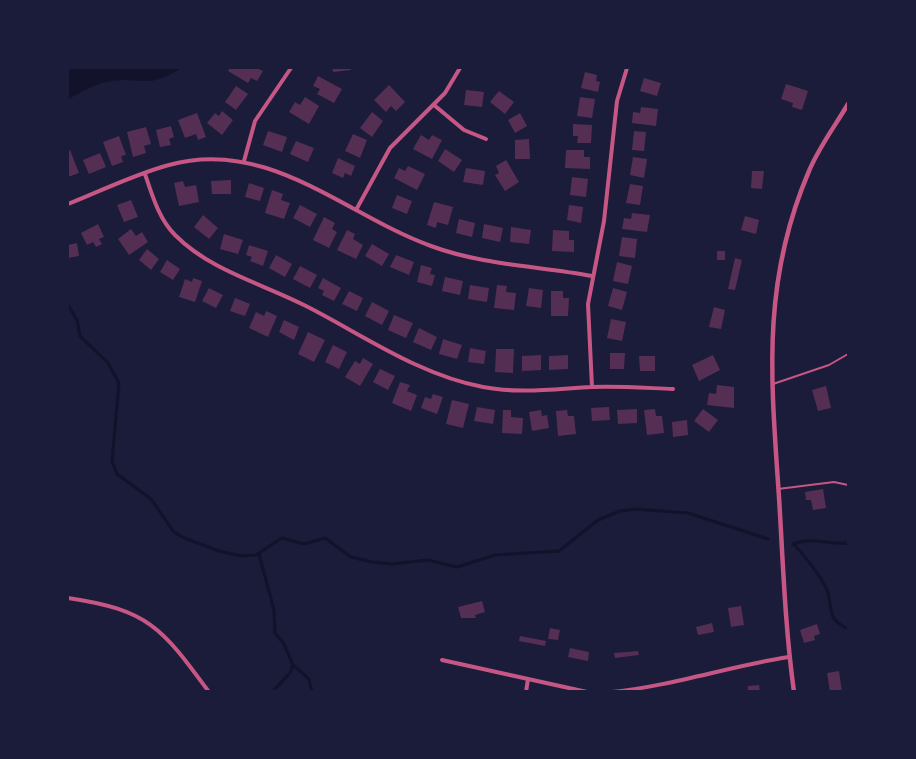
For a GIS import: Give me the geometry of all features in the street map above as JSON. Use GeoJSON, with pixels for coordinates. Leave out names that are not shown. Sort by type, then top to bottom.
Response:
{"type":"FeatureCollection","features":[{"type":"Feature","properties":{"kind":"street"},"geometry":{"type":"LineString","coordinates":[[244,161],[255,121],[291,68]]}},
{"type":"Feature","properties":{"kind":"street"},"geometry":{"type":"LineString","coordinates":[[356,210],[390,148],[434,105],[453,83],[460,68]]}},
{"type":"Feature","properties":{"kind":"street"},"geometry":{"type":"LineString","coordinates":[[592,387],[588,304],[604,221],[617,101],[627,68]]}},
{"type":"Feature","properties":{"kind":"street"},"geometry":{"type":"LineString","coordinates":[[794,692],[789,657],[778,489],[772,385],[772,311],[790,226],[813,163],[849,104]]}},
{"type":"Feature","properties":{"kind":"street"},"geometry":{"type":"LineString","coordinates":[[434,105],[464,130],[486,139]]}},
{"type":"Feature","properties":{"kind":"street"},"geometry":{"type":"LineString","coordinates":[[68,204],[169,165],[196,160],[244,161],[280,171],[409,237],[456,254],[592,276]]}},
{"type":"Feature","properties":{"kind":"street"},"geometry":{"type":"LineString","coordinates":[[145,174],[157,208],[168,227],[202,259],[306,306],[394,354],[449,378],[482,387],[545,392],[592,387],[673,390]]}},
{"type":"Feature","properties":{"kind":"street"},"geometry":{"type":"LineString","coordinates":[[68,598],[113,606],[145,620],[166,636],[209,692]]}},
{"type":"Feature","properties":{"kind":"street"},"geometry":{"type":"LineString","coordinates":[[612,692],[647,688],[736,666],[789,657]]}},
{"type":"Feature","properties":{"kind":"street"},"geometry":{"type":"LineString","coordinates":[[442,660],[587,692]]}},
{"type":"Feature","properties":{"kind":"street"},"geometry":{"type":"LineString","coordinates":[[526,692],[528,679]]}},
{"type":"Feature","properties":{"kind":"lane"},"geometry":{"type":"LineString","coordinates":[[772,385],[829,365],[849,354]]}},
{"type":"Feature","properties":{"kind":"lane"},"geometry":{"type":"LineString","coordinates":[[778,489],[834,482],[849,486]]}},
{"type":"Feature","properties":{"kind":"shaded area"},"geometry":{"type":"Polygon","coordinates":[[[68,68],[181,68],[170,75],[152,81],[118,80],[102,83],[68,99],[68,68]]]}},
{"type":"Feature","properties":{"kind":"building"},"geometry":{"type":"Polygon","coordinates":[[[230,68],[257,68],[263,71],[257,81],[251,78],[248,83],[228,71],[230,68]]]}},
{"type":"Feature","properties":{"kind":"building"},"geometry":{"type":"Polygon","coordinates":[[[332,68],[351,68],[351,70],[333,72],[332,68]]]}},
{"type":"Feature","properties":{"kind":"building"},"geometry":{"type":"Polygon","coordinates":[[[585,72],[597,75],[596,81],[600,82],[598,92],[581,88],[585,72]]]}},
{"type":"Feature","properties":{"kind":"building"},"geometry":{"type":"Polygon","coordinates":[[[318,76],[342,89],[334,103],[317,94],[320,89],[313,86],[318,76]]]}},
{"type":"Feature","properties":{"kind":"building"},"geometry":{"type":"Polygon","coordinates":[[[644,78],[661,83],[657,96],[640,91],[644,78]]]}},
{"type":"Feature","properties":{"kind":"building"},"geometry":{"type":"Polygon","coordinates":[[[786,84],[808,91],[802,110],[792,107],[793,103],[781,99],[786,84]]]}},
{"type":"Feature","properties":{"kind":"building"},"geometry":{"type":"Polygon","coordinates":[[[389,85],[405,102],[396,111],[391,106],[386,112],[374,100],[389,85]]]}},
{"type":"Feature","properties":{"kind":"building"},"geometry":{"type":"Polygon","coordinates":[[[236,86],[248,94],[236,110],[225,102],[236,86]]]}},
{"type":"Feature","properties":{"kind":"building"},"geometry":{"type":"Polygon","coordinates":[[[466,90],[484,92],[482,107],[464,105],[466,90]]]}},
{"type":"Feature","properties":{"kind":"building"},"geometry":{"type":"Polygon","coordinates":[[[499,91],[514,102],[505,114],[490,102],[499,91]]]}},
{"type":"Feature","properties":{"kind":"building"},"geometry":{"type":"Polygon","coordinates":[[[305,97],[319,106],[309,124],[289,112],[295,102],[300,105],[305,97]]]}},
{"type":"Feature","properties":{"kind":"building"},"geometry":{"type":"Polygon","coordinates":[[[580,97],[595,99],[592,118],[577,116],[580,97]]]}},
{"type":"Feature","properties":{"kind":"building"},"geometry":{"type":"Polygon","coordinates":[[[641,107],[658,109],[656,126],[632,123],[633,112],[640,113],[641,107]]]}},
{"type":"Feature","properties":{"kind":"building"},"geometry":{"type":"Polygon","coordinates":[[[222,111],[233,120],[222,135],[207,123],[215,113],[219,116],[222,111]]]}},
{"type":"Feature","properties":{"kind":"building"},"geometry":{"type":"Polygon","coordinates":[[[372,112],[383,121],[372,137],[360,128],[372,112]]]}},
{"type":"Feature","properties":{"kind":"building"},"geometry":{"type":"Polygon","coordinates":[[[197,113],[206,137],[198,140],[196,134],[185,138],[178,120],[197,113]]]}},
{"type":"Feature","properties":{"kind":"building"},"geometry":{"type":"Polygon","coordinates":[[[520,113],[527,126],[515,133],[508,120],[520,113]]]}},
{"type":"Feature","properties":{"kind":"building"},"geometry":{"type":"Polygon","coordinates":[[[573,124],[592,125],[591,143],[577,143],[578,136],[573,136],[573,124]]]}},
{"type":"Feature","properties":{"kind":"building"},"geometry":{"type":"Polygon","coordinates":[[[171,126],[174,137],[169,139],[171,145],[160,147],[156,130],[171,126]]]}},
{"type":"Feature","properties":{"kind":"building"},"geometry":{"type":"Polygon","coordinates":[[[146,127],[151,144],[144,146],[146,153],[133,157],[127,132],[146,127]]]}},
{"type":"Feature","properties":{"kind":"building"},"geometry":{"type":"Polygon","coordinates":[[[268,131],[287,137],[282,152],[263,145],[268,131]]]}},
{"type":"Feature","properties":{"kind":"building"},"geometry":{"type":"Polygon","coordinates":[[[634,131],[646,132],[644,151],[632,150],[634,131]]]}},
{"type":"Feature","properties":{"kind":"building"},"geometry":{"type":"Polygon","coordinates":[[[353,134],[367,140],[360,158],[345,151],[353,134]]]}},
{"type":"Feature","properties":{"kind":"building"},"geometry":{"type":"Polygon","coordinates":[[[421,135],[429,140],[432,135],[442,140],[432,159],[413,149],[421,135]]]}},
{"type":"Feature","properties":{"kind":"building"},"geometry":{"type":"Polygon","coordinates":[[[119,136],[126,155],[121,156],[123,162],[112,166],[103,142],[119,136]]]}},
{"type":"Feature","properties":{"kind":"building"},"geometry":{"type":"Polygon","coordinates":[[[529,139],[530,159],[515,159],[515,140],[529,139]]]}},
{"type":"Feature","properties":{"kind":"building"},"geometry":{"type":"Polygon","coordinates":[[[296,141],[314,148],[308,162],[290,154],[296,141]]]}},
{"type":"Feature","properties":{"kind":"building"},"geometry":{"type":"Polygon","coordinates":[[[445,149],[462,160],[454,172],[438,161],[445,149]]]}},
{"type":"Feature","properties":{"kind":"building"},"geometry":{"type":"Polygon","coordinates":[[[70,150],[79,173],[68,177],[68,151],[70,150]]]}},
{"type":"Feature","properties":{"kind":"building"},"geometry":{"type":"Polygon","coordinates":[[[566,150],[584,150],[584,157],[590,157],[590,169],[565,168],[566,150]]]}},
{"type":"Feature","properties":{"kind":"building"},"geometry":{"type":"Polygon","coordinates":[[[100,153],[106,167],[89,174],[83,160],[100,153]]]}},
{"type":"Feature","properties":{"kind":"building"},"geometry":{"type":"Polygon","coordinates":[[[633,157],[647,159],[644,178],[630,175],[633,157]]]}},
{"type":"Feature","properties":{"kind":"building"},"geometry":{"type":"Polygon","coordinates":[[[338,158],[355,166],[351,176],[345,173],[343,178],[332,173],[338,158]]]}},
{"type":"Feature","properties":{"kind":"building"},"geometry":{"type":"Polygon","coordinates":[[[506,160],[519,182],[505,191],[495,175],[499,173],[496,166],[506,160]]]}},
{"type":"Feature","properties":{"kind":"building"},"geometry":{"type":"Polygon","coordinates":[[[408,166],[425,174],[417,190],[394,178],[399,168],[405,171],[408,166]]]}},
{"type":"Feature","properties":{"kind":"building"},"geometry":{"type":"Polygon","coordinates":[[[466,168],[485,171],[483,185],[463,182],[466,168]]]}},
{"type":"Feature","properties":{"kind":"building"},"geometry":{"type":"Polygon","coordinates":[[[752,171],[764,171],[762,189],[751,188],[752,171]]]}},
{"type":"Feature","properties":{"kind":"building"},"geometry":{"type":"Polygon","coordinates":[[[572,177],[588,179],[586,197],[570,195],[572,177]]]}},
{"type":"Feature","properties":{"kind":"building"},"geometry":{"type":"Polygon","coordinates":[[[231,180],[231,194],[212,194],[211,181],[231,180]]]}},
{"type":"Feature","properties":{"kind":"building"},"geometry":{"type":"Polygon","coordinates":[[[183,181],[185,187],[196,185],[199,202],[179,206],[174,183],[183,181]]]}},
{"type":"Feature","properties":{"kind":"building"},"geometry":{"type":"Polygon","coordinates":[[[249,183],[264,188],[260,201],[245,197],[249,183]]]}},
{"type":"Feature","properties":{"kind":"building"},"geometry":{"type":"Polygon","coordinates":[[[630,184],[643,186],[640,205],[626,203],[630,184]]]}},
{"type":"Feature","properties":{"kind":"building"},"geometry":{"type":"Polygon","coordinates":[[[272,190],[283,194],[281,200],[290,203],[284,219],[265,213],[272,190]]]}},
{"type":"Feature","properties":{"kind":"building"},"geometry":{"type":"Polygon","coordinates":[[[397,195],[412,201],[407,214],[392,208],[397,195]]]}},
{"type":"Feature","properties":{"kind":"building"},"geometry":{"type":"Polygon","coordinates":[[[131,200],[138,217],[124,222],[117,205],[131,200]]]}},
{"type":"Feature","properties":{"kind":"building"},"geometry":{"type":"Polygon","coordinates":[[[434,202],[453,207],[448,225],[437,222],[436,228],[427,225],[434,202]]]}},
{"type":"Feature","properties":{"kind":"building"},"geometry":{"type":"Polygon","coordinates":[[[300,205],[317,214],[310,227],[293,218],[300,205]]]}},
{"type":"Feature","properties":{"kind":"building"},"geometry":{"type":"Polygon","coordinates":[[[569,205],[583,207],[581,223],[567,220],[569,205]]]}},
{"type":"Feature","properties":{"kind":"building"},"geometry":{"type":"Polygon","coordinates":[[[632,213],[650,215],[647,232],[622,229],[624,218],[631,219],[632,213]]]}},
{"type":"Feature","properties":{"kind":"building"},"geometry":{"type":"Polygon","coordinates":[[[203,215],[218,228],[209,239],[194,227],[203,215]]]}},
{"type":"Feature","properties":{"kind":"building"},"geometry":{"type":"Polygon","coordinates":[[[745,216],[759,220],[756,234],[741,230],[745,216]]]}},
{"type":"Feature","properties":{"kind":"building"},"geometry":{"type":"Polygon","coordinates":[[[324,217],[335,223],[332,229],[337,232],[329,248],[313,240],[324,217]]]}},
{"type":"Feature","properties":{"kind":"building"},"geometry":{"type":"Polygon","coordinates":[[[459,219],[475,223],[472,237],[456,233],[459,219]]]}},
{"type":"Feature","properties":{"kind":"building"},"geometry":{"type":"Polygon","coordinates":[[[98,224],[104,237],[99,239],[102,244],[96,247],[93,242],[87,245],[81,233],[98,224]]]}},
{"type":"Feature","properties":{"kind":"building"},"geometry":{"type":"Polygon","coordinates":[[[484,224],[503,228],[500,242],[482,238],[484,224]]]}},
{"type":"Feature","properties":{"kind":"building"},"geometry":{"type":"Polygon","coordinates":[[[511,227],[531,230],[529,244],[510,242],[511,227]]]}},
{"type":"Feature","properties":{"kind":"building"},"geometry":{"type":"Polygon","coordinates":[[[131,229],[136,236],[142,232],[148,242],[129,255],[118,239],[131,229]]]}},
{"type":"Feature","properties":{"kind":"building"},"geometry":{"type":"Polygon","coordinates":[[[347,230],[355,234],[353,239],[363,245],[356,259],[337,250],[347,230]]]}},
{"type":"Feature","properties":{"kind":"building"},"geometry":{"type":"Polygon","coordinates":[[[553,230],[569,231],[569,240],[574,240],[574,252],[552,251],[553,230]]]}},
{"type":"Feature","properties":{"kind":"building"},"geometry":{"type":"Polygon","coordinates":[[[224,234],[243,240],[238,254],[220,249],[224,234]]]}},
{"type":"Feature","properties":{"kind":"building"},"geometry":{"type":"Polygon","coordinates":[[[622,237],[637,239],[635,258],[619,256],[622,237]]]}},
{"type":"Feature","properties":{"kind":"building"},"geometry":{"type":"Polygon","coordinates":[[[77,243],[79,256],[68,258],[68,245],[77,243]]]}},
{"type":"Feature","properties":{"kind":"building"},"geometry":{"type":"Polygon","coordinates":[[[372,244],[389,254],[382,266],[365,256],[372,244]]]}},
{"type":"Feature","properties":{"kind":"building"},"geometry":{"type":"Polygon","coordinates":[[[249,245],[268,251],[263,266],[250,261],[252,257],[246,255],[249,245]]]}},
{"type":"Feature","properties":{"kind":"building"},"geometry":{"type":"Polygon","coordinates":[[[147,249],[159,259],[151,270],[139,260],[147,249]]]}},
{"type":"Feature","properties":{"kind":"building"},"geometry":{"type":"Polygon","coordinates":[[[717,251],[725,251],[725,260],[717,260],[717,251]]]}},
{"type":"Feature","properties":{"kind":"building"},"geometry":{"type":"Polygon","coordinates":[[[276,255],[292,264],[285,277],[269,268],[276,255]]]}},
{"type":"Feature","properties":{"kind":"building"},"geometry":{"type":"Polygon","coordinates":[[[396,255],[414,262],[409,275],[390,267],[396,255]]]}},
{"type":"Feature","properties":{"kind":"building"},"geometry":{"type":"Polygon","coordinates":[[[735,258],[742,260],[735,290],[728,289],[735,258]]]}},
{"type":"Feature","properties":{"kind":"building"},"geometry":{"type":"Polygon","coordinates":[[[167,260],[180,269],[173,280],[160,272],[167,260]]]}},
{"type":"Feature","properties":{"kind":"building"},"geometry":{"type":"Polygon","coordinates":[[[617,262],[632,266],[628,284],[613,281],[617,262]]]}},
{"type":"Feature","properties":{"kind":"building"},"geometry":{"type":"Polygon","coordinates":[[[421,265],[432,268],[430,274],[435,275],[432,286],[417,282],[421,265]]]}},
{"type":"Feature","properties":{"kind":"building"},"geometry":{"type":"Polygon","coordinates":[[[300,266],[317,275],[310,288],[293,279],[300,266]]]}},
{"type":"Feature","properties":{"kind":"building"},"geometry":{"type":"Polygon","coordinates":[[[445,277],[463,281],[460,295],[442,291],[445,277]]]}},
{"type":"Feature","properties":{"kind":"building"},"geometry":{"type":"Polygon","coordinates":[[[193,278],[202,281],[195,302],[179,297],[185,279],[192,282],[193,278]]]}},
{"type":"Feature","properties":{"kind":"building"},"geometry":{"type":"Polygon","coordinates":[[[323,278],[341,288],[334,301],[322,295],[324,291],[318,288],[323,278]]]}},
{"type":"Feature","properties":{"kind":"building"},"geometry":{"type":"Polygon","coordinates":[[[470,285],[489,288],[487,302],[468,299],[470,285]]]}},
{"type":"Feature","properties":{"kind":"building"},"geometry":{"type":"Polygon","coordinates":[[[497,285],[507,286],[506,292],[516,293],[514,310],[494,308],[497,285]]]}},
{"type":"Feature","properties":{"kind":"building"},"geometry":{"type":"Polygon","coordinates":[[[209,288],[223,295],[216,308],[202,301],[209,288]]]}},
{"type":"Feature","properties":{"kind":"building"},"geometry":{"type":"Polygon","coordinates":[[[529,288],[543,290],[541,308],[526,306],[529,288]]]}},
{"type":"Feature","properties":{"kind":"building"},"geometry":{"type":"Polygon","coordinates":[[[613,288],[627,292],[622,310],[608,306],[613,288]]]}},
{"type":"Feature","properties":{"kind":"building"},"geometry":{"type":"Polygon","coordinates":[[[349,291],[363,298],[357,311],[342,304],[349,291]]]}},
{"type":"Feature","properties":{"kind":"building"},"geometry":{"type":"Polygon","coordinates":[[[551,291],[563,291],[563,298],[569,298],[568,316],[551,316],[551,291]]]}},
{"type":"Feature","properties":{"kind":"building"},"geometry":{"type":"Polygon","coordinates":[[[235,298],[250,304],[245,316],[230,311],[235,298]]]}},
{"type":"Feature","properties":{"kind":"building"},"geometry":{"type":"Polygon","coordinates":[[[372,302],[389,311],[382,325],[365,316],[372,302]]]}},
{"type":"Feature","properties":{"kind":"building"},"geometry":{"type":"Polygon","coordinates":[[[714,307],[725,310],[721,329],[709,327],[714,307]]]}},
{"type":"Feature","properties":{"kind":"building"},"geometry":{"type":"Polygon","coordinates":[[[266,311],[277,316],[268,337],[249,328],[256,312],[264,316],[266,311]]]}},
{"type":"Feature","properties":{"kind":"building"},"geometry":{"type":"Polygon","coordinates":[[[394,315],[413,323],[406,338],[388,330],[394,315]]]}},
{"type":"Feature","properties":{"kind":"building"},"geometry":{"type":"Polygon","coordinates":[[[611,319],[626,322],[622,341],[607,338],[611,319]]]}},
{"type":"Feature","properties":{"kind":"building"},"geometry":{"type":"Polygon","coordinates":[[[284,320],[299,327],[294,340],[279,332],[284,320]]]}},
{"type":"Feature","properties":{"kind":"building"},"geometry":{"type":"Polygon","coordinates":[[[419,328],[437,337],[431,350],[413,342],[419,328]]]}},
{"type":"Feature","properties":{"kind":"building"},"geometry":{"type":"Polygon","coordinates":[[[308,332],[325,340],[314,362],[298,354],[308,332]]]}},
{"type":"Feature","properties":{"kind":"building"},"geometry":{"type":"Polygon","coordinates":[[[443,339],[462,345],[457,359],[439,354],[443,339]]]}},
{"type":"Feature","properties":{"kind":"building"},"geometry":{"type":"Polygon","coordinates":[[[333,345],[347,352],[339,369],[325,362],[333,345]]]}},
{"type":"Feature","properties":{"kind":"building"},"geometry":{"type":"Polygon","coordinates":[[[470,348],[486,351],[484,364],[468,362],[470,348]]]}},
{"type":"Feature","properties":{"kind":"building"},"geometry":{"type":"Polygon","coordinates":[[[496,349],[514,349],[513,373],[495,372],[496,349]]]}},
{"type":"Feature","properties":{"kind":"building"},"geometry":{"type":"Polygon","coordinates":[[[610,353],[625,353],[624,369],[610,369],[610,353]]]}},
{"type":"Feature","properties":{"kind":"building"},"geometry":{"type":"Polygon","coordinates":[[[541,355],[541,370],[522,371],[522,356],[541,355]]]}},
{"type":"Feature","properties":{"kind":"building"},"geometry":{"type":"Polygon","coordinates":[[[568,355],[568,369],[549,370],[549,356],[568,355]]]}},
{"type":"Feature","properties":{"kind":"building"},"geometry":{"type":"Polygon","coordinates":[[[713,355],[720,370],[699,381],[692,365],[713,355]]]}},
{"type":"Feature","properties":{"kind":"building"},"geometry":{"type":"Polygon","coordinates":[[[639,356],[655,356],[655,371],[640,371],[639,356]]]}},
{"type":"Feature","properties":{"kind":"building"},"geometry":{"type":"Polygon","coordinates":[[[363,358],[373,364],[360,386],[345,377],[355,361],[360,364],[363,358]]]}},
{"type":"Feature","properties":{"kind":"building"},"geometry":{"type":"Polygon","coordinates":[[[380,369],[395,376],[388,390],[373,382],[380,369]]]}},
{"type":"Feature","properties":{"kind":"building"},"geometry":{"type":"Polygon","coordinates":[[[400,382],[410,385],[407,391],[417,395],[411,411],[392,403],[400,382]]]}},
{"type":"Feature","properties":{"kind":"building"},"geometry":{"type":"Polygon","coordinates":[[[717,385],[734,387],[734,408],[707,405],[709,393],[716,394],[717,385]]]}},
{"type":"Feature","properties":{"kind":"building"},"geometry":{"type":"Polygon","coordinates":[[[826,386],[831,408],[818,411],[812,390],[826,386]]]}},
{"type":"Feature","properties":{"kind":"building"},"geometry":{"type":"Polygon","coordinates":[[[433,394],[443,397],[437,414],[421,408],[425,397],[431,399],[433,394]]]}},
{"type":"Feature","properties":{"kind":"building"},"geometry":{"type":"Polygon","coordinates":[[[452,400],[469,404],[463,428],[446,424],[452,400]]]}},
{"type":"Feature","properties":{"kind":"building"},"geometry":{"type":"Polygon","coordinates":[[[477,407],[495,410],[493,424],[474,421],[477,407]]]}},
{"type":"Feature","properties":{"kind":"building"},"geometry":{"type":"Polygon","coordinates":[[[609,407],[610,420],[592,421],[591,408],[609,407]]]}},
{"type":"Feature","properties":{"kind":"building"},"geometry":{"type":"Polygon","coordinates":[[[637,409],[637,423],[618,424],[617,410],[637,409]]]}},
{"type":"Feature","properties":{"kind":"building"},"geometry":{"type":"Polygon","coordinates":[[[655,409],[656,416],[662,416],[664,433],[647,435],[644,410],[655,409]]]}},
{"type":"Feature","properties":{"kind":"building"},"geometry":{"type":"Polygon","coordinates":[[[703,409],[718,420],[709,432],[694,421],[703,409]]]}},
{"type":"Feature","properties":{"kind":"building"},"geometry":{"type":"Polygon","coordinates":[[[503,410],[511,410],[511,417],[523,418],[522,434],[502,433],[503,410]]]}},
{"type":"Feature","properties":{"kind":"building"},"geometry":{"type":"Polygon","coordinates":[[[541,410],[542,416],[547,415],[549,428],[532,431],[529,412],[541,410]]]}},
{"type":"Feature","properties":{"kind":"building"},"geometry":{"type":"Polygon","coordinates":[[[567,410],[568,416],[574,416],[576,434],[558,436],[556,411],[567,410]]]}},
{"type":"Feature","properties":{"kind":"building"},"geometry":{"type":"Polygon","coordinates":[[[687,420],[688,435],[673,437],[672,422],[687,420]]]}},
{"type":"Feature","properties":{"kind":"building"},"geometry":{"type":"Polygon","coordinates":[[[823,489],[826,508],[813,510],[811,500],[806,500],[805,492],[823,489]]]}},
{"type":"Feature","properties":{"kind":"building"},"geometry":{"type":"Polygon","coordinates":[[[482,601],[485,612],[475,615],[476,618],[461,618],[458,607],[482,601]]]}},
{"type":"Feature","properties":{"kind":"building"},"geometry":{"type":"Polygon","coordinates":[[[741,606],[744,625],[731,627],[728,608],[741,606]]]}},
{"type":"Feature","properties":{"kind":"building"},"geometry":{"type":"Polygon","coordinates":[[[712,623],[714,632],[698,635],[696,627],[712,623]]]}},
{"type":"Feature","properties":{"kind":"building"},"geometry":{"type":"Polygon","coordinates":[[[817,624],[820,634],[814,636],[815,640],[804,643],[800,630],[817,624]]]}},
{"type":"Feature","properties":{"kind":"building"},"geometry":{"type":"Polygon","coordinates":[[[550,628],[560,630],[558,640],[548,639],[550,628]]]}},
{"type":"Feature","properties":{"kind":"building"},"geometry":{"type":"Polygon","coordinates":[[[520,636],[546,641],[545,646],[519,641],[520,636]]]}},
{"type":"Feature","properties":{"kind":"building"},"geometry":{"type":"Polygon","coordinates":[[[570,648],[589,652],[588,661],[568,657],[570,648]]]}},
{"type":"Feature","properties":{"kind":"building"},"geometry":{"type":"Polygon","coordinates":[[[638,651],[639,655],[615,658],[614,653],[638,651]]]}},
{"type":"Feature","properties":{"kind":"building"},"geometry":{"type":"Polygon","coordinates":[[[839,671],[842,692],[830,692],[827,673],[839,671]]]}},
{"type":"Feature","properties":{"kind":"building"},"geometry":{"type":"Polygon","coordinates":[[[759,685],[760,692],[748,692],[748,686],[759,685]]]}},
{"type":"Feature","properties":{"kind":"waterway"},"geometry":{"type":"LineString","coordinates":[[68,305],[77,320],[80,336],[108,363],[119,383],[112,461],[117,474],[151,499],[174,532],[219,551],[241,556],[256,555],[282,538],[304,544],[325,538],[351,557],[372,562],[392,564],[428,560],[457,567],[495,555],[559,551],[598,520],[620,511],[635,509],[688,513],[768,539]]}},
{"type":"Feature","properties":{"kind":"waterway"},"geometry":{"type":"LineString","coordinates":[[848,543],[807,541],[793,544],[825,585],[833,617],[848,629]]}},
{"type":"Feature","properties":{"kind":"waterway"},"geometry":{"type":"LineString","coordinates":[[259,554],[274,610],[275,633],[284,644],[293,665],[309,679],[312,692]]}},
{"type":"Feature","properties":{"kind":"waterway"},"geometry":{"type":"LineString","coordinates":[[272,692],[290,673],[293,665]]}}]}
